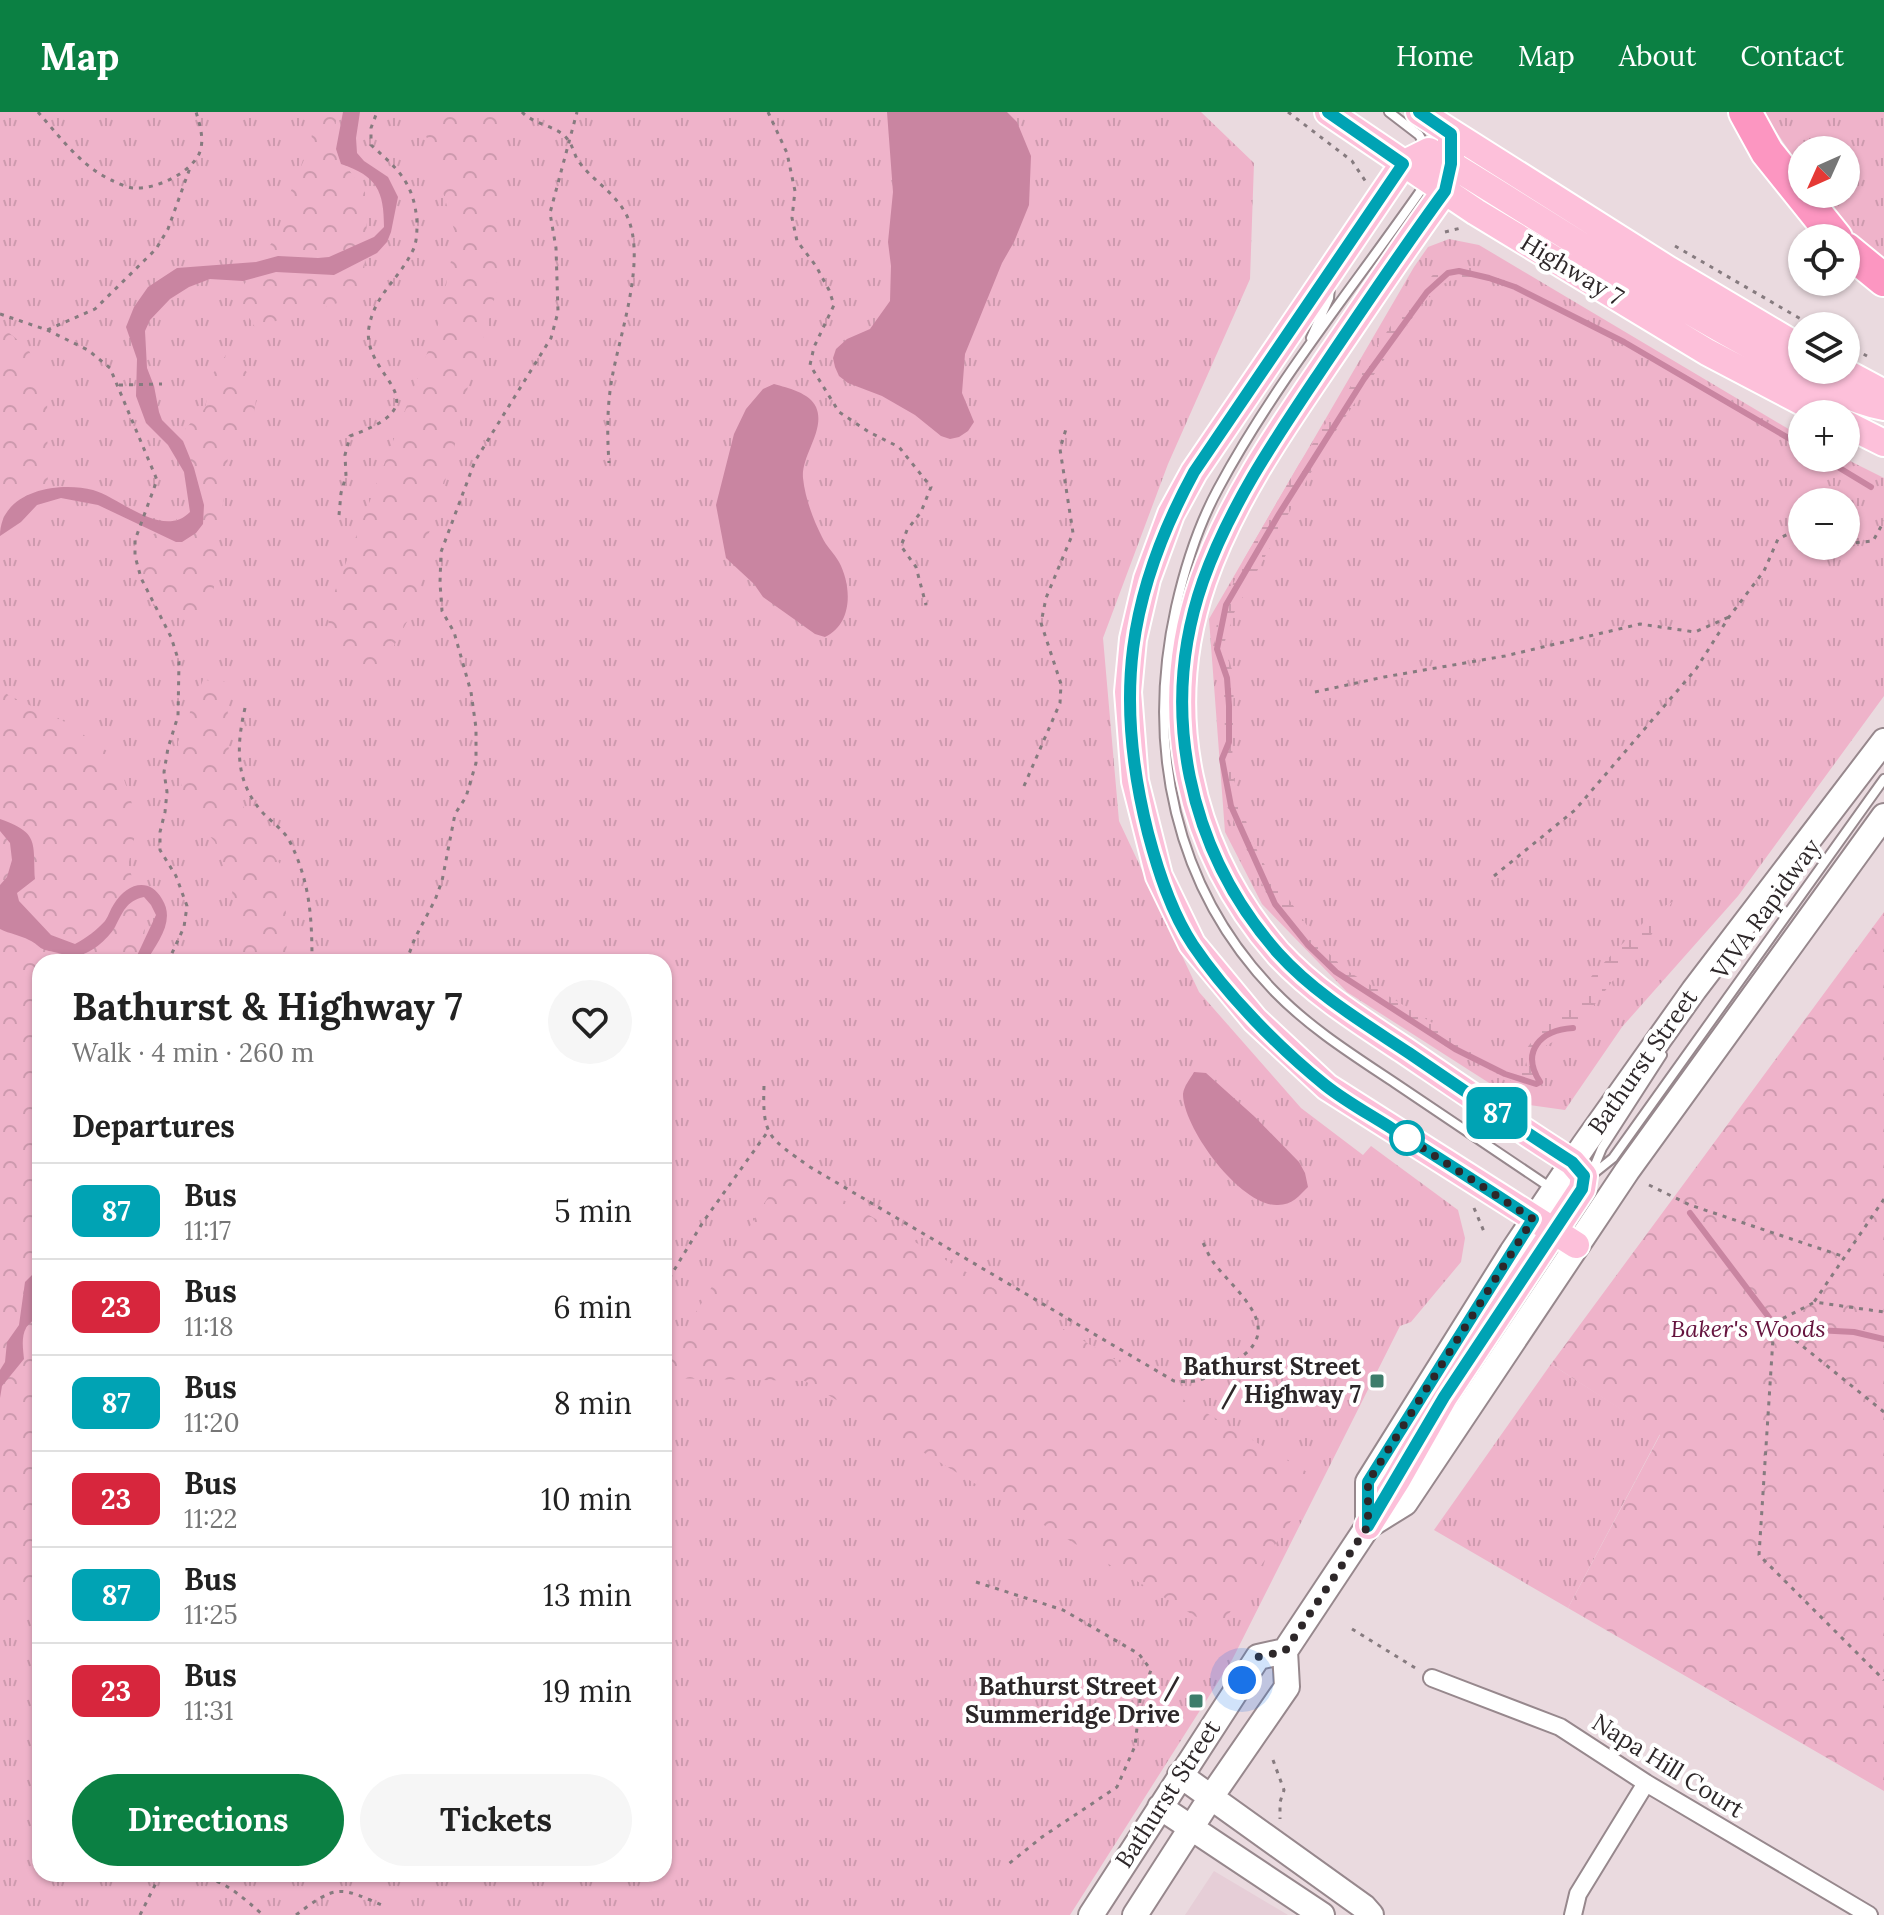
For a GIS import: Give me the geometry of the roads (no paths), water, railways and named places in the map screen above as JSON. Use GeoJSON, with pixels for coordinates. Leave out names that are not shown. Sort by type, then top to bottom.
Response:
{"type":"FeatureCollection","features":[{"type":"Feature","properties":{"kind":"highway"},"geometry":{"type":"LineString","coordinates":[[1745,112],[1767,152],[1825,224]]}},
{"type":"Feature","properties":{"kind":"highway"},"geometry":{"type":"LineString","coordinates":[[1860,260],[1884,280]]}},
{"type":"Feature","properties":{"kind":"main road","name":"Highway 7"},"geometry":{"type":"LineString","coordinates":[[1328,112],[1436,186],[1707,352],[1798,400]]}},
{"type":"Feature","properties":{"kind":"main road","name":"Highway 7"},"geometry":{"type":"LineString","coordinates":[[1419,112],[1669,270],[1788,341]]}},
{"type":"Feature","properties":{"kind":"main road"},"geometry":{"type":"LineString","coordinates":[[1285,1651],[1368,1526],[1444,1397],[1554,1232],[1582,1175],[1332,1002],[1279,954],[1236,898],[1213,856],[1194,802],[1186,760],[1184,693],[1190,631],[1203,581],[1224,531],[1272,444],[1436,186],[1440,158],[1451,134]]}},
{"type":"Feature","properties":{"kind":"main road"},"geometry":{"type":"LineString","coordinates":[[1554,1232],[1327,1087],[1255,1020],[1192,944],[1159,876],[1135,781],[1128,692],[1133,639],[1147,579],[1171,514],[1194,472],[1403,164],[1440,158],[1593,255],[1713,325],[1869,404],[1884,407]]}},
{"type":"Feature","properties":{"kind":"main road"},"geometry":{"type":"LineString","coordinates":[[1860,380],[1884,393]]}},
{"type":"Feature","properties":{"kind":"main road"},"geometry":{"type":"LineString","coordinates":[[1860,431],[1884,443]]}},
{"type":"Feature","properties":{"kind":"main road","name":"Bathurst Street"},"geometry":{"type":"LineString","coordinates":[[1554,1232],[1553,1190],[1582,1175],[1694,990],[1884,741]]}},
{"type":"Feature","properties":{"kind":"main road","name":"Bathurst Street"},"geometry":{"type":"LineString","coordinates":[[1554,1232],[1884,816]]}},
{"type":"Feature","properties":{"kind":"main road","name":"Bathurst Street"},"geometry":{"type":"LineString","coordinates":[[1091,1915],[1258,1657],[1285,1651],[1287,1687],[1135,1915]]}},
{"type":"Feature","properties":{"kind":"main road"},"geometry":{"type":"LineString","coordinates":[[1180,1775],[1371,1915]]}},
{"type":"Feature","properties":{"kind":"main road"},"geometry":{"type":"LineString","coordinates":[[1160,1807],[1322,1915]]}},
{"type":"Feature","properties":{"kind":"street","name":"Napa Hill Court"},"geometry":{"type":"LineString","coordinates":[[1432,1678],[1560,1727],[1646,1783],[1869,1915]]}},
{"type":"Feature","properties":{"kind":"street"},"geometry":{"type":"LineString","coordinates":[[1573,1915],[1578,1894],[1646,1783]]}},
{"type":"Feature","properties":{"kind":"lane"},"geometry":{"type":"LineString","coordinates":[[1389,112],[1419,135],[1440,158]]}},
{"type":"Feature","properties":{"kind":"lane"},"geometry":{"type":"LineString","coordinates":[[1436,186],[1302,357],[1246,440],[1216,492],[1186,563],[1167,647],[1163,729],[1169,788],[1186,851],[1208,901],[1240,949],[1274,991],[1312,1025],[1553,1190]]}},
{"type":"Feature","properties":{"kind":"lane"},"geometry":{"type":"LineString","coordinates":[[1302,357],[1329,298],[1332,268]]}},
{"type":"Feature","properties":{"kind":"lane","name":"VIVA Rapidway"},"geometry":{"type":"LineString","coordinates":[[1582,1175],[1613,1158],[1884,779]]}},
{"type":"Feature","properties":{"kind":"waterway"},"geometry":{"type":"LineString","coordinates":[[1573,1028],[1552,1033],[1537,1044],[1532,1061],[1540,1082],[1536,1084],[1505,1074],[1455,1049],[1336,972],[1308,945],[1275,904],[1231,806],[1222,759],[1229,742],[1227,678],[1217,649],[1226,605],[1364,379],[1427,292],[1448,273],[1459,271],[1515,287],[1624,342],[1788,438]]}},
{"type":"Feature","properties":{"kind":"waterway"},"geometry":{"type":"LineString","coordinates":[[1846,472],[1871,487]]}},
{"type":"Feature","properties":{"kind":"waterway"},"geometry":{"type":"LineString","coordinates":[[1690,1213],[1777,1328],[1854,1332],[1884,1339]]}},
{"type":"Feature","properties":{"kind":"place","name":"Bathurst Street / Highway 7"},"geometry":{"type":"Point","coordinates":[1377,1381]}},
{"type":"Feature","properties":{"kind":"place","name":"Bathurst Street / Summeridge Drive"},"geometry":{"type":"Point","coordinates":[1196,1701]}},
{"type":"Feature","properties":{"kind":"park label","name":"Baker's Woods"},"geometry":{"type":"Point","coordinates":[1748,1329]}}]}
